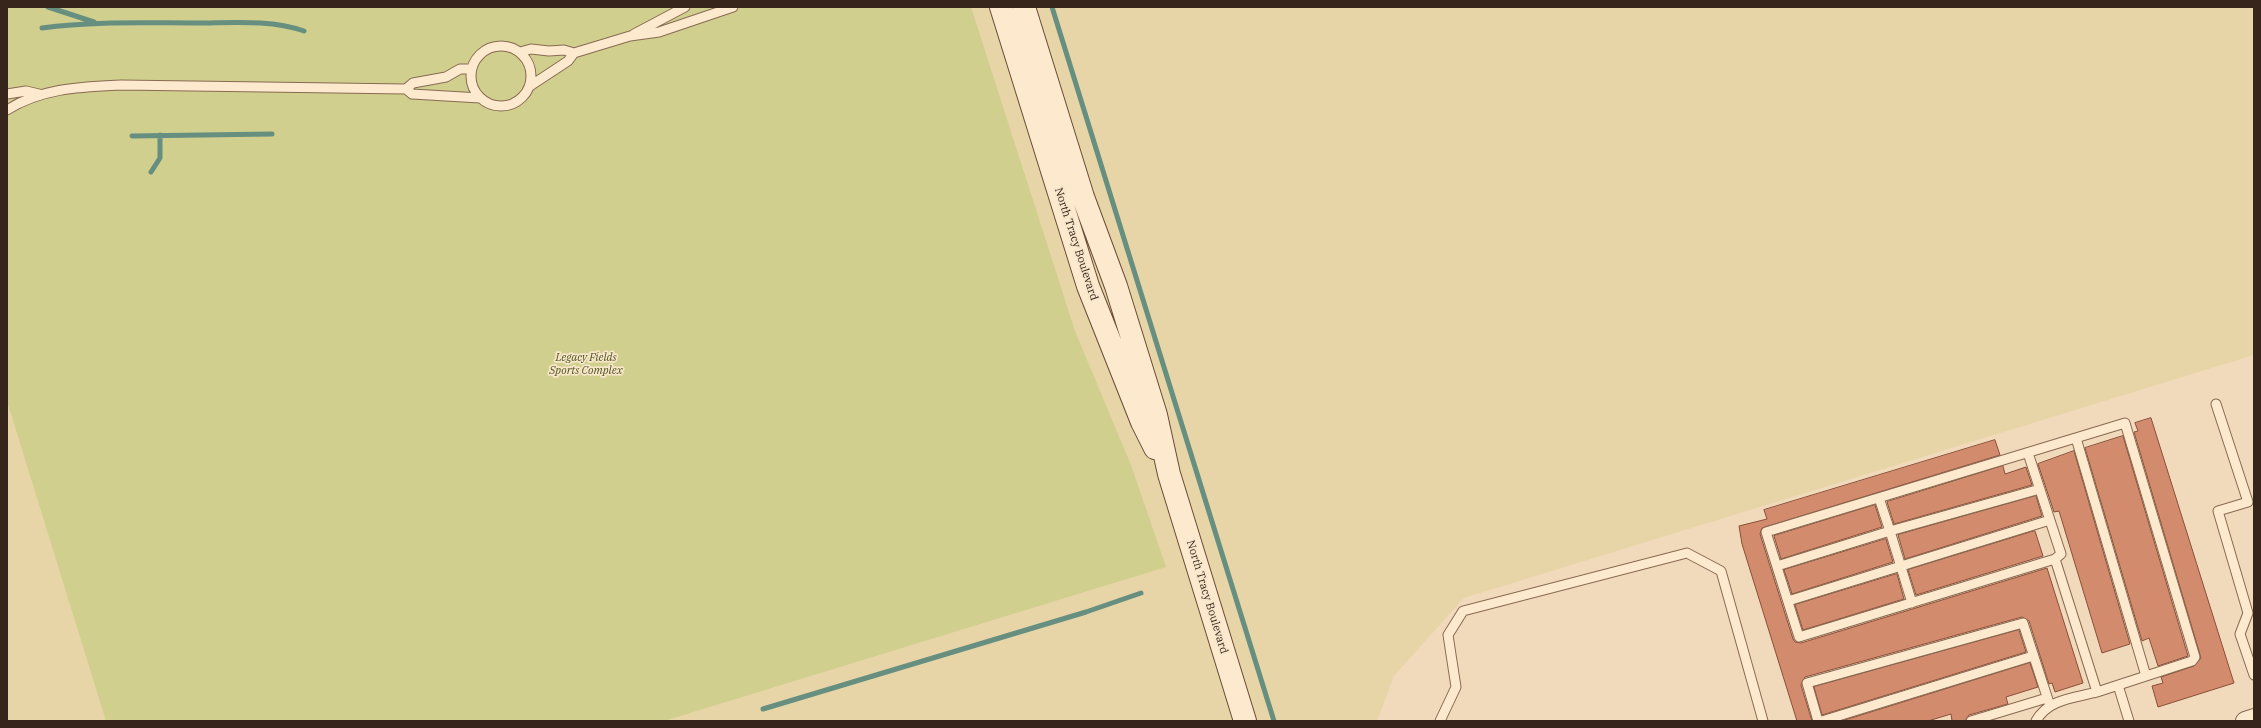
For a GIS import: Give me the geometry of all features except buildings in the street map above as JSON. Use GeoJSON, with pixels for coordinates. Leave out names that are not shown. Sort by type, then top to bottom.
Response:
{"type":"FeatureCollection","features":[{"type":"Feature","properties":{"kind":"main road","name":"North Tracy Boulevard"},"geometry":{"type":"LineString","coordinates":[[1001,7],[1088,286],[1142,422],[1169,474]]}},
{"type":"Feature","properties":{"kind":"main road","name":"North Tracy Boulevard"},"geometry":{"type":"LineString","coordinates":[[1024,7],[1083,197],[1116,286],[1156,415],[1169,474],[1245,721]]}},
{"type":"Feature","properties":{"kind":"street"},"geometry":{"type":"LineString","coordinates":[[2245,721],[2254,718]]}},
{"type":"Feature","properties":{"kind":"lane"},"geometry":{"type":"LineString","coordinates":[[630,36],[685,7]]}},
{"type":"Feature","properties":{"kind":"lane"},"geometry":{"type":"LineString","coordinates":[[520,52],[531,49],[550,51],[564,50],[574,53],[630,36],[659,32],[733,7]]}},
{"type":"Feature","properties":{"kind":"lane"},"geometry":{"type":"LineString","coordinates":[[480,98],[474,90],[471,79],[472,69],[476,59],[483,52],[492,47],[511,47],[520,52],[530,67],[530,86]]}},
{"type":"Feature","properties":{"kind":"lane"},"geometry":{"type":"LineString","coordinates":[[7,110],[39,94],[76,88],[121,85],[406,89],[412,94],[480,98],[494,105],[510,105],[522,98],[530,86],[568,62],[574,53]]}},
{"type":"Feature","properties":{"kind":"lane"},"geometry":{"type":"LineString","coordinates":[[406,89],[413,83],[446,76],[460,69],[472,69]]}},
{"type":"Feature","properties":{"kind":"lane"},"geometry":{"type":"LineString","coordinates":[[7,94],[26,91],[39,94]]}},
{"type":"Feature","properties":{"kind":"lane"},"geometry":{"type":"LineString","coordinates":[[2216,404],[2248,502],[2218,511],[2248,613],[2240,634],[2254,675]]}},
{"type":"Feature","properties":{"kind":"lane"},"geometry":{"type":"LineString","coordinates":[[1971,721],[2048,702],[2055,702],[2097,692],[2192,661],[2195,657],[2125,423],[2028,452],[1766,532],[1799,637],[1912,603],[2055,559],[2061,554],[2028,452]]}},
{"type":"Feature","properties":{"kind":"lane"},"geometry":{"type":"LineString","coordinates":[[2076,438],[2146,676]]}},
{"type":"Feature","properties":{"kind":"lane"},"geometry":{"type":"LineString","coordinates":[[1777,566],[2040,489]]}},
{"type":"Feature","properties":{"kind":"lane"},"geometry":{"type":"LineString","coordinates":[[1879,498],[1912,603]]}},
{"type":"Feature","properties":{"kind":"lane"},"geometry":{"type":"LineString","coordinates":[[1788,601],[2050,520]]}},
{"type":"Feature","properties":{"kind":"lane"},"geometry":{"type":"LineString","coordinates":[[1440,721],[1456,687],[1448,635],[1463,611],[1687,552],[1721,571],[1763,721]]}},
{"type":"Feature","properties":{"kind":"lane"},"geometry":{"type":"LineString","coordinates":[[2055,559],[2097,692]]}},
{"type":"Feature","properties":{"kind":"lane"},"geometry":{"type":"LineString","coordinates":[[1818,721],[1807,683],[2022,623],[2048,702]]}},
{"type":"Feature","properties":{"kind":"lane"},"geometry":{"type":"LineString","coordinates":[[1822,721],[2033,656]]}},
{"type":"Feature","properties":{"kind":"lane"},"geometry":{"type":"LineString","coordinates":[[2118,685],[2129,721]]}},
{"type":"Feature","properties":{"kind":"lane"},"geometry":{"type":"LineString","coordinates":[[2036,721],[2048,702]]}},
{"type":"Feature","properties":{"kind":"green space"},"geometry":{"type":"Polygon","coordinates":[[[7,7],[2254,7],[2254,355],[1464,598],[1394,676],[1377,721],[7,721],[7,7]]]}},
{"type":"Feature","properties":{"kind":"green space","name":"Legacy Fields Sports Complex"},"geometry":{"type":"Polygon","coordinates":[[[7,7],[971,7],[1075,331],[1131,465],[1166,567],[664,721],[106,721],[7,401],[7,7]]]}},
{"type":"Feature","properties":{"kind":"waterway"},"geometry":{"type":"LineString","coordinates":[[48,7],[94,22]]}},
{"type":"Feature","properties":{"kind":"waterway"},"geometry":{"type":"LineString","coordinates":[[1052,7],[1274,721]]}},
{"type":"Feature","properties":{"kind":"waterway"},"geometry":{"type":"LineString","coordinates":[[42,28],[99,23],[250,22],[291,27],[304,31]]}},
{"type":"Feature","properties":{"kind":"waterway"},"geometry":{"type":"LineString","coordinates":[[132,136],[272,134]]}},
{"type":"Feature","properties":{"kind":"waterway"},"geometry":{"type":"LineString","coordinates":[[151,172],[160,158],[160,135]]}},
{"type":"Feature","properties":{"kind":"waterway"},"geometry":{"type":"LineString","coordinates":[[763,709],[1086,612],[1141,593]]}}]}
